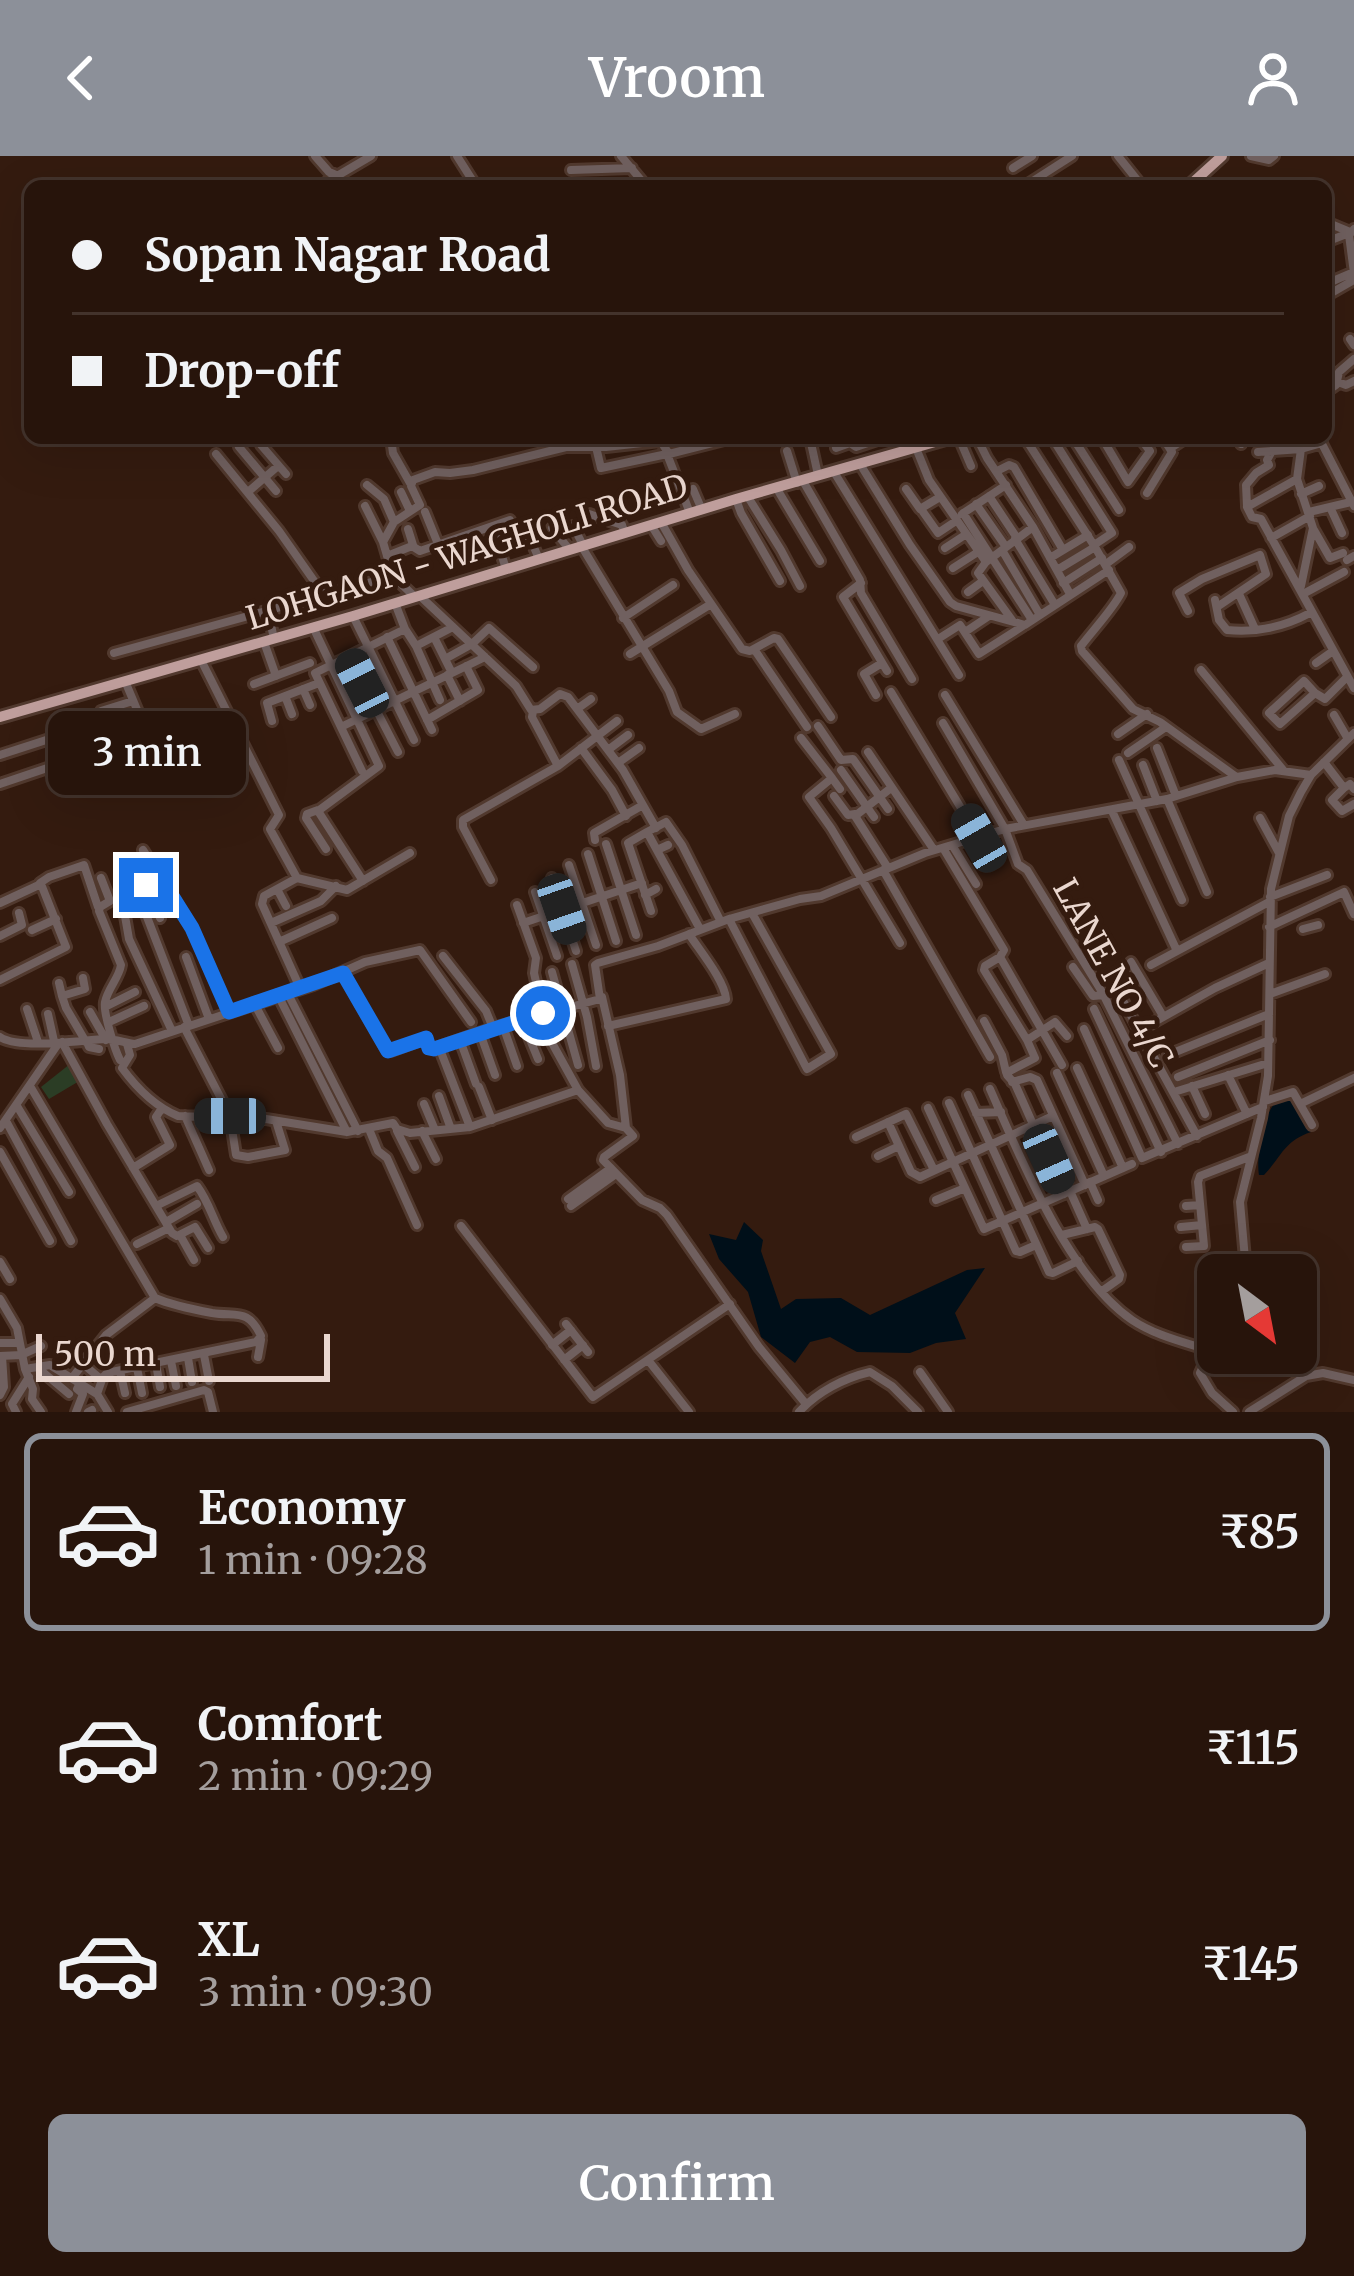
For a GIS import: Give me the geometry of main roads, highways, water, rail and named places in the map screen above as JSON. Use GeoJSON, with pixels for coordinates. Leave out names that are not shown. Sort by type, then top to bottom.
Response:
{"type":"FeatureCollection","features":[{"type":"Feature","properties":{"kind":"main road"},"geometry":{"type":"LineString","coordinates":[[1196,180],[1222,156]]}},
{"type":"Feature","properties":{"kind":"main road","name":"LOHGAON - WAGHOLI ROAD"},"geometry":{"type":"LineString","coordinates":[[0,717],[539,560],[624,529],[929,444]]}}]}
